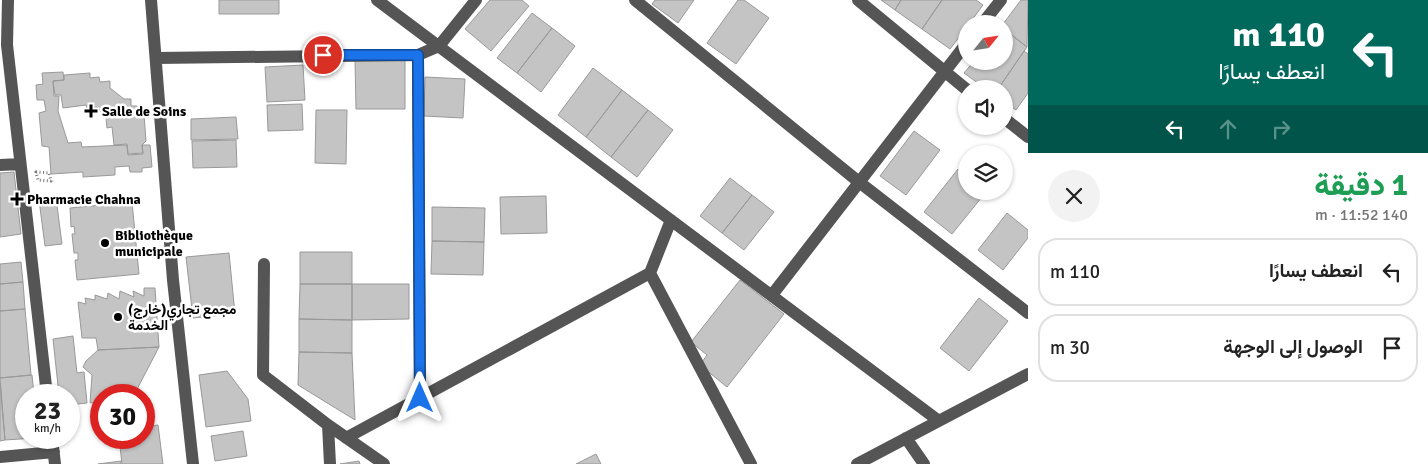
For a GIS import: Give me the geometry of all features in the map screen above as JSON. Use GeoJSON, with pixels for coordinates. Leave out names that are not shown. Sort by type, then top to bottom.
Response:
{"type":"FeatureCollection","features":[{"type":"Feature","properties":{"kind":"street"},"geometry":{"type":"LineString","coordinates":[[8,0],[7,45],[46,384]]}},
{"type":"Feature","properties":{"kind":"street"},"geometry":{"type":"LineString","coordinates":[[151,0],[173,280],[193,464]]}},
{"type":"Feature","properties":{"kind":"street"},"geometry":{"type":"LineString","coordinates":[[377,0],[940,421]]}},
{"type":"Feature","properties":{"kind":"street"},"geometry":{"type":"LineString","coordinates":[[156,58],[418,55],[440,46],[476,0]]}},
{"type":"Feature","properties":{"kind":"street"},"geometry":{"type":"LineString","coordinates":[[635,0],[859,182],[1028,313]]}},
{"type":"Feature","properties":{"kind":"street"},"geometry":{"type":"LineString","coordinates":[[858,0],[958,83]]}},
{"type":"Feature","properties":{"kind":"street"},"geometry":{"type":"LineString","coordinates":[[989,15],[1001,0]]}},
{"type":"Feature","properties":{"kind":"street"},"geometry":{"type":"LineString","coordinates":[[418,55],[420,398]]}},
{"type":"Feature","properties":{"kind":"street"},"geometry":{"type":"LineString","coordinates":[[772,295],[958,55]]}},
{"type":"Feature","properties":{"kind":"street"},"geometry":{"type":"LineString","coordinates":[[1013,125],[1028,137]]}},
{"type":"Feature","properties":{"kind":"street"},"geometry":{"type":"LineString","coordinates":[[0,165],[20,164]]}},
{"type":"Feature","properties":{"kind":"street"},"geometry":{"type":"LineString","coordinates":[[346,438],[650,272],[672,220]]}},
{"type":"Feature","properties":{"kind":"street"},"geometry":{"type":"LineString","coordinates":[[264,264],[263,374],[328,425],[384,464]]}},
{"type":"Feature","properties":{"kind":"street"},"geometry":{"type":"LineString","coordinates":[[650,272],[751,464]]}},
{"type":"Feature","properties":{"kind":"street"},"geometry":{"type":"LineString","coordinates":[[857,464],[1028,374]]}},
{"type":"Feature","properties":{"kind":"street"},"geometry":{"type":"LineString","coordinates":[[328,425],[330,464]]}},
{"type":"Feature","properties":{"kind":"street"},"geometry":{"type":"LineString","coordinates":[[906,438],[924,464]]}},
{"type":"Feature","properties":{"kind":"street"},"geometry":{"type":"LineString","coordinates":[[0,457],[54,458]]}},
{"type":"Feature","properties":{"kind":"path"},"geometry":{"type":"LineString","coordinates":[[36,172],[49,173],[51,181],[38,180],[36,172]]}},
{"type":"Feature","properties":{"kind":"building"},"geometry":{"type":"Polygon","coordinates":[[[219,0],[279,0],[279,14],[219,14],[219,0]]]}},
{"type":"Feature","properties":{"kind":"building"},"geometry":{"type":"Polygon","coordinates":[[[490,0],[522,0],[529,6],[491,51],[465,29],[490,0]]]}},
{"type":"Feature","properties":{"kind":"building"},"geometry":{"type":"Polygon","coordinates":[[[655,0],[694,0],[678,23],[652,4],[655,0]]]}},
{"type":"Feature","properties":{"kind":"building"},"geometry":{"type":"Polygon","coordinates":[[[738,0],[744,0],[769,18],[736,64],[707,43],[738,0]]]}},
{"type":"Feature","properties":{"kind":"building"},"geometry":{"type":"Polygon","coordinates":[[[881,0],[901,0],[895,10],[881,0]]]}},
{"type":"Feature","properties":{"kind":"building"},"geometry":{"type":"Polygon","coordinates":[[[901,0],[942,0],[922,29],[895,10],[901,0]]]}},
{"type":"Feature","properties":{"kind":"building"},"geometry":{"type":"Polygon","coordinates":[[[942,0],[976,0],[983,5],[976,15],[958,15],[958,38],[950,49],[922,29],[942,0]]]}},
{"type":"Feature","properties":{"kind":"building"},"geometry":{"type":"Polygon","coordinates":[[[1021,0],[1028,0],[1027,47],[1013,36],[1013,15],[1010,15],[1021,0]]]}},
{"type":"Feature","properties":{"kind":"building"},"geometry":{"type":"Polygon","coordinates":[[[532,13],[552,28],[517,73],[497,58],[532,13]]]}},
{"type":"Feature","properties":{"kind":"building"},"geometry":{"type":"Polygon","coordinates":[[[552,28],[575,46],[541,92],[517,73],[552,28]]]}},
{"type":"Feature","properties":{"kind":"building"},"geometry":{"type":"Polygon","coordinates":[[[1013,36],[1027,47],[1013,67],[1013,36]]]}},
{"type":"Feature","properties":{"kind":"building"},"geometry":{"type":"Polygon","coordinates":[[[1024,51],[1028,54],[1028,93],[1016,110],[1013,108],[1013,80],[1004,80],[1013,70],[1024,51]]]}},
{"type":"Feature","properties":{"kind":"building"},"geometry":{"type":"Polygon","coordinates":[[[355,60],[405,60],[405,109],[356,109],[355,60]]]}},
{"type":"Feature","properties":{"kind":"building"},"geometry":{"type":"Polygon","coordinates":[[[303,65],[305,100],[267,102],[265,67],[303,65]]]}},
{"type":"Feature","properties":{"kind":"building"},"geometry":{"type":"Polygon","coordinates":[[[593,68],[622,90],[586,137],[558,115],[593,68]]]}},
{"type":"Feature","properties":{"kind":"building"},"geometry":{"type":"Polygon","coordinates":[[[966,70],[1011,70],[1004,80],[974,80],[964,73],[966,70]]]}},
{"type":"Feature","properties":{"kind":"building","name":"Salle de Soins"},"geometry":{"type":"Polygon","coordinates":[[[63,72],[64,80],[53,81],[54,96],[59,96],[58,111],[68,143],[81,142],[82,147],[127,145],[128,155],[143,154],[142,145],[150,145],[152,167],[142,168],[142,172],[130,172],[129,166],[115,167],[115,175],[83,177],[83,172],[51,174],[49,147],[42,146],[39,113],[46,111],[44,100],[37,100],[36,85],[43,84],[42,73],[63,72]]]}},
{"type":"Feature","properties":{"kind":"building"},"geometry":{"type":"Polygon","coordinates":[[[90,73],[90,78],[99,77],[100,82],[110,81],[110,88],[124,99],[131,99],[131,106],[137,106],[138,115],[144,115],[146,141],[142,145],[143,153],[128,154],[127,144],[114,145],[112,127],[107,128],[106,118],[97,107],[87,109],[86,105],[63,108],[61,95],[55,95],[53,81],[64,80],[64,75],[90,73]]]}},
{"type":"Feature","properties":{"kind":"building"},"geometry":{"type":"Polygon","coordinates":[[[425,77],[465,79],[463,118],[424,116],[425,77]]]}},
{"type":"Feature","properties":{"kind":"building"},"geometry":{"type":"Polygon","coordinates":[[[622,90],[648,110],[611,157],[586,137],[622,90]]]}},
{"type":"Feature","properties":{"kind":"building"},"geometry":{"type":"Polygon","coordinates":[[[302,104],[303,130],[268,131],[267,105],[302,104]]]}},
{"type":"Feature","properties":{"kind":"building"},"geometry":{"type":"Polygon","coordinates":[[[316,110],[347,110],[346,164],[315,163],[316,110]]]}},
{"type":"Feature","properties":{"kind":"building"},"geometry":{"type":"Polygon","coordinates":[[[648,110],[673,130],[637,177],[611,157],[648,110]]]}},
{"type":"Feature","properties":{"kind":"building"},"geometry":{"type":"Polygon","coordinates":[[[236,117],[238,139],[191,140],[191,119],[236,117]]]}},
{"type":"Feature","properties":{"kind":"building"},"geometry":{"type":"Polygon","coordinates":[[[914,131],[940,150],[906,195],[880,176],[914,131]]]}},
{"type":"Feature","properties":{"kind":"building"},"geometry":{"type":"Polygon","coordinates":[[[236,140],[237,167],[193,168],[192,141],[236,140]]]}},
{"type":"Feature","properties":{"kind":"building"},"geometry":{"type":"Polygon","coordinates":[[[958,169],[958,200],[980,200],[952,234],[924,212],[958,169]]]}},
{"type":"Feature","properties":{"kind":"building"},"geometry":{"type":"Polygon","coordinates":[[[14,172],[21,234],[0,237],[0,173],[14,172]]]}},
{"type":"Feature","properties":{"kind":"building"},"geometry":{"type":"Polygon","coordinates":[[[730,178],[752,195],[722,233],[700,216],[730,178]]]}},
{"type":"Feature","properties":{"kind":"building"},"geometry":{"type":"Polygon","coordinates":[[[752,195],[774,212],[744,250],[722,233],[752,195]]]}},
{"type":"Feature","properties":{"kind":"building"},"geometry":{"type":"Polygon","coordinates":[[[546,196],[547,233],[501,234],[500,197],[546,196]]]}},
{"type":"Feature","properties":{"kind":"building"},"geometry":{"type":"Polygon","coordinates":[[[56,198],[62,244],[45,246],[39,200],[56,198]]]}},
{"type":"Feature","properties":{"kind":"building","name":"Bibliothèque municipale"},"geometry":{"type":"Polygon","coordinates":[[[132,202],[139,274],[77,280],[75,260],[78,260],[78,253],[74,253],[72,234],[75,234],[74,226],[71,227],[70,208],[132,202]]]}},
{"type":"Feature","properties":{"kind":"building"},"geometry":{"type":"Polygon","coordinates":[[[432,207],[485,208],[484,242],[432,241],[432,207]]]}},
{"type":"Feature","properties":{"kind":"building"},"geometry":{"type":"Polygon","coordinates":[[[1007,213],[1028,230],[1028,238],[1003,270],[978,250],[1007,213]]]}},
{"type":"Feature","properties":{"kind":"building"},"geometry":{"type":"Polygon","coordinates":[[[432,241],[484,242],[483,275],[431,274],[432,241]]]}},
{"type":"Feature","properties":{"kind":"building"},"geometry":{"type":"Polygon","coordinates":[[[300,252],[352,252],[352,284],[300,284],[300,252]]]}},
{"type":"Feature","properties":{"kind":"building"},"geometry":{"type":"Polygon","coordinates":[[[229,253],[235,314],[193,318],[186,257],[229,253]]]}},
{"type":"Feature","properties":{"kind":"building"},"geometry":{"type":"Polygon","coordinates":[[[21,262],[23,282],[0,284],[0,264],[21,262]]]}},
{"type":"Feature","properties":{"kind":"building"},"geometry":{"type":"Polygon","coordinates":[[[740,280],[784,314],[727,387],[700,365],[707,355],[691,342],[740,280]]]}},
{"type":"Feature","properties":{"kind":"building"},"geometry":{"type":"Polygon","coordinates":[[[23,282],[25,309],[0,311],[0,284],[23,282]]]}},
{"type":"Feature","properties":{"kind":"building"},"geometry":{"type":"Polygon","coordinates":[[[300,284],[352,284],[352,320],[299,319],[300,284]]]}},
{"type":"Feature","properties":{"kind":"building"},"geometry":{"type":"Polygon","coordinates":[[[352,284],[409,284],[409,319],[352,320],[352,284]]]}},
{"type":"Feature","properties":{"kind":"building","name":"(مجمع تجاري(خارج الخدمة"},"geometry":{"type":"Polygon","coordinates":[[[144,288],[155,288],[159,347],[98,350],[96,338],[82,338],[78,302],[86,304],[85,298],[95,300],[95,295],[107,299],[108,293],[119,299],[120,291],[134,297],[133,291],[144,296],[144,288]]]}},
{"type":"Feature","properties":{"kind":"building"},"geometry":{"type":"Polygon","coordinates":[[[979,298],[1008,321],[969,371],[940,348],[979,298]]]}},
{"type":"Feature","properties":{"kind":"building"},"geometry":{"type":"Polygon","coordinates":[[[25,309],[31,375],[0,378],[0,311],[25,309]]]}},
{"type":"Feature","properties":{"kind":"building"},"geometry":{"type":"Polygon","coordinates":[[[299,319],[352,320],[352,353],[299,352],[299,319]]]}},
{"type":"Feature","properties":{"kind":"building"},"geometry":{"type":"Polygon","coordinates":[[[73,336],[77,373],[84,372],[87,403],[80,404],[80,384],[58,384],[53,339],[73,336]]]}},
{"type":"Feature","properties":{"kind":"building"},"geometry":{"type":"Polygon","coordinates":[[[159,347],[140,384],[91,384],[92,375],[83,367],[86,361],[98,350],[159,347]]]}},
{"type":"Feature","properties":{"kind":"building"},"geometry":{"type":"Polygon","coordinates":[[[299,352],[352,353],[355,420],[298,385],[299,352]]]}},
{"type":"Feature","properties":{"kind":"building"},"geometry":{"type":"Polygon","coordinates":[[[227,371],[248,399],[251,421],[206,427],[199,375],[227,371]]]}},
{"type":"Feature","properties":{"kind":"building"},"geometry":{"type":"Polygon","coordinates":[[[32,375],[33,384],[15,384],[15,439],[5,440],[0,378],[32,375]]]}},
{"type":"Feature","properties":{"kind":"building"},"geometry":{"type":"Polygon","coordinates":[[[0,383],[5,440],[0,441],[0,383]]]}},
{"type":"Feature","properties":{"kind":"building"},"geometry":{"type":"Polygon","coordinates":[[[155,425],[158,425],[163,464],[122,464],[120,449],[155,449],[155,425]]]}},
{"type":"Feature","properties":{"kind":"building"},"geometry":{"type":"Polygon","coordinates":[[[243,431],[247,456],[215,461],[211,436],[243,431]]]}},
{"type":"Feature","properties":{"kind":"building"},"geometry":{"type":"Polygon","coordinates":[[[596,454],[601,464],[576,464],[596,454]]]}},
{"type":"Feature","properties":{"kind":"building"},"geometry":{"type":"Polygon","coordinates":[[[121,461],[121,464],[98,464],[121,461]]]}},
{"type":"Feature","properties":{"kind":"building"},"geometry":{"type":"Polygon","coordinates":[[[359,461],[360,464],[340,464],[359,461]]]}},
{"type":"Feature","properties":{"kind":"place","name":"Salle de Soins"},"geometry":{"type":"Point","coordinates":[91,111]}},
{"type":"Feature","properties":{"kind":"place","name":"Pharmacie Chahna"},"geometry":{"type":"Point","coordinates":[17,199]}},
{"type":"Feature","properties":{"kind":"place","name":"Bibliothèque municipale"},"geometry":{"type":"Point","coordinates":[105,243]}},
{"type":"Feature","properties":{"kind":"place","name":"(مجمع تجاري(خارج الخدمة"},"geometry":{"type":"Point","coordinates":[118,317]}},
{"type":"Feature","properties":{"kind":"route"},"geometry":{"type":"LineString","coordinates":[[323,55],[418,55],[420,398]]}}]}
